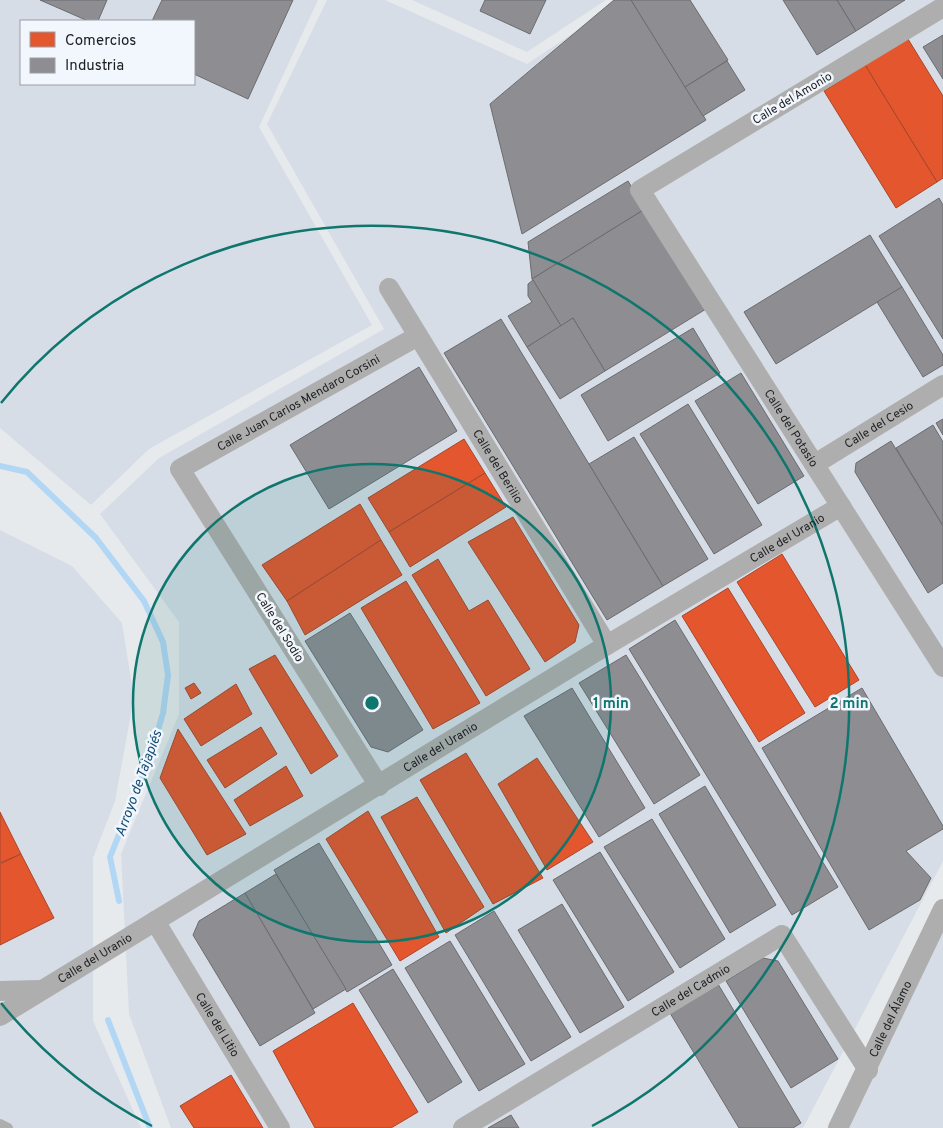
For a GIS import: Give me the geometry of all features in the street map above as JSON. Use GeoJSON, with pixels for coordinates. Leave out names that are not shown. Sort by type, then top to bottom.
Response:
{"type":"FeatureCollection","features":[{"type":"Feature","properties":{"kind":"street","name":"Calle del Amonio"},"geometry":{"type":"LineString","coordinates":[[640,190],[943,7]]}},
{"type":"Feature","properties":{"kind":"street","name":"Calle del Potasio"},"geometry":{"type":"LineString","coordinates":[[640,190],[943,667]]}},
{"type":"Feature","properties":{"kind":"street","name":"Calle del Berilio"},"geometry":{"type":"LineString","coordinates":[[389,288],[607,645]]}},
{"type":"Feature","properties":{"kind":"street","name":"Calle Juan Carlos Mendaro Corsini"},"geometry":{"type":"LineString","coordinates":[[180,469],[418,336]]}},
{"type":"Feature","properties":{"kind":"street","name":"Calle del Cesio"},"geometry":{"type":"LineString","coordinates":[[815,464],[943,385]]}},
{"type":"Feature","properties":{"kind":"street","name":"Calle del Sodio"},"geometry":{"type":"LineString","coordinates":[[180,469],[379,786]]}},
{"type":"Feature","properties":{"kind":"street","name":"Calle del Uranio"},"geometry":{"type":"LineString","coordinates":[[0,1016],[607,645],[841,506]]}},
{"type":"Feature","properties":{"kind":"street","name":"Calle del Álamo"},"geometry":{"type":"LineString","coordinates":[[838,1128],[868,1070],[943,909]]}},
{"type":"Feature","properties":{"kind":"street","name":"Calle del Litio"},"geometry":{"type":"LineString","coordinates":[[155,921],[280,1128]]}},
{"type":"Feature","properties":{"kind":"street","name":"Calle del Cadmio"},"geometry":{"type":"LineString","coordinates":[[463,1128],[782,935],[868,1070]]}},
{"type":"Feature","properties":{"kind":"street"},"geometry":{"type":"LineString","coordinates":[[0,991],[42,990]]}},
{"type":"Feature","properties":{"kind":"lane"},"geometry":{"type":"LineString","coordinates":[[0,1124],[8,1128]]}},
{"type":"Feature","properties":{"kind":"shaded area"},"geometry":{"type":"Polygon","coordinates":[[[0,0],[318,0],[259,127],[372,325],[149,449],[91,505],[0,428],[0,0]]]}},
{"type":"Feature","properties":{"kind":"shaded area"},"geometry":{"type":"Polygon","coordinates":[[[327,0],[385,0],[527,64],[623,0],[943,0],[943,861],[803,1128],[171,1128],[129,1014],[121,854],[179,714],[179,622],[100,514],[159,458],[384,329],[267,124],[327,0]]]}},
{"type":"Feature","properties":{"kind":"shaded area"},"geometry":{"type":"Polygon","coordinates":[[[412,0],[606,0],[527,52],[412,0]]]}},
{"type":"Feature","properties":{"kind":"shaded area"},"geometry":{"type":"Polygon","coordinates":[[[0,530],[72,566],[122,623],[134,698],[115,801],[93,858],[93,1021],[141,1128],[0,1128],[0,530]]]}},
{"type":"Feature","properties":{"kind":"shaded area"},"geometry":{"type":"Polygon","coordinates":[[[943,929],[943,1128],[832,1128],[943,929]]]}},
{"type":"Feature","properties":{"kind":"building: Comercios"},"geometry":{"type":"Polygon","coordinates":[[[908,39],[943,96],[943,178],[937,182],[865,65],[908,39]]]}},
{"type":"Feature","properties":{"kind":"building: Comercios"},"geometry":{"type":"Polygon","coordinates":[[[865,65],[937,182],[896,208],[824,91],[865,65]]]}},
{"type":"Feature","properties":{"kind":"building: Comercios"},"geometry":{"type":"Polygon","coordinates":[[[464,439],[485,473],[389,532],[368,498],[464,439]]]}},
{"type":"Feature","properties":{"kind":"building: Comercios"},"geometry":{"type":"Polygon","coordinates":[[[485,473],[506,507],[410,567],[389,532],[485,473]]]}},
{"type":"Feature","properties":{"kind":"building: Comercios"},"geometry":{"type":"Polygon","coordinates":[[[360,504],[381,540],[287,601],[262,565],[360,504]]]}},
{"type":"Feature","properties":{"kind":"building: Comercios"},"geometry":{"type":"Polygon","coordinates":[[[513,517],[579,625],[575,642],[545,662],[468,542],[513,517]]]}},
{"type":"Feature","properties":{"kind":"building: Comercios"},"geometry":{"type":"Polygon","coordinates":[[[381,540],[402,575],[305,635],[287,601],[381,540]]]}},
{"type":"Feature","properties":{"kind":"building: Comercios"},"geometry":{"type":"Polygon","coordinates":[[[782,554],[859,680],[815,707],[737,582],[782,554]]]}},
{"type":"Feature","properties":{"kind":"building: Comercios"},"geometry":{"type":"Polygon","coordinates":[[[438,559],[469,611],[488,600],[530,669],[486,696],[412,575],[438,559]]]}},
{"type":"Feature","properties":{"kind":"building: Comercios"},"geometry":{"type":"Polygon","coordinates":[[[406,581],[480,703],[433,729],[361,608],[406,581]]]}},
{"type":"Feature","properties":{"kind":"building: Comercios"},"geometry":{"type":"Polygon","coordinates":[[[728,588],[805,713],[759,742],[682,616],[728,588]]]}},
{"type":"Feature","properties":{"kind":"building: Comercios"},"geometry":{"type":"Polygon","coordinates":[[[275,655],[338,756],[311,774],[249,669],[275,655]]]}},
{"type":"Feature","properties":{"kind":"building: Comercios"},"geometry":{"type":"Polygon","coordinates":[[[194,683],[201,693],[191,699],[185,688],[194,683]]]}},
{"type":"Feature","properties":{"kind":"building: Comercios"},"geometry":{"type":"Polygon","coordinates":[[[236,684],[252,714],[201,746],[184,719],[236,684]]]}},
{"type":"Feature","properties":{"kind":"building: Comercios"},"geometry":{"type":"Polygon","coordinates":[[[261,727],[277,754],[225,788],[207,760],[261,727]]]}},
{"type":"Feature","properties":{"kind":"building: Comercios"},"geometry":{"type":"Polygon","coordinates":[[[178,729],[246,834],[207,855],[160,778],[178,729]]]}},
{"type":"Feature","properties":{"kind":"building: Comercios"},"geometry":{"type":"Polygon","coordinates":[[[466,753],[543,878],[493,904],[420,780],[466,753]]]}},
{"type":"Feature","properties":{"kind":"building: Comercios"},"geometry":{"type":"Polygon","coordinates":[[[537,758],[593,842],[547,870],[498,784],[537,758]]]}},
{"type":"Feature","properties":{"kind":"building: Comercios"},"geometry":{"type":"Polygon","coordinates":[[[286,766],[303,796],[250,826],[234,800],[286,766]]]}},
{"type":"Feature","properties":{"kind":"building: Comercios"},"geometry":{"type":"Polygon","coordinates":[[[417,797],[484,907],[446,933],[381,817],[417,797]]]}},
{"type":"Feature","properties":{"kind":"building: Comercios"},"geometry":{"type":"Polygon","coordinates":[[[368,811],[439,937],[400,961],[326,839],[368,811]]]}},
{"type":"Feature","properties":{"kind":"building: Comercios"},"geometry":{"type":"Polygon","coordinates":[[[0,812],[21,854],[0,863],[0,812]]]}},
{"type":"Feature","properties":{"kind":"building: Comercios"},"geometry":{"type":"Polygon","coordinates":[[[21,854],[54,918],[0,945],[0,864],[21,854]]]}},
{"type":"Feature","properties":{"kind":"building: Comercios"},"geometry":{"type":"Polygon","coordinates":[[[353,1003],[418,1112],[391,1128],[315,1128],[273,1051],[353,1003]]]}},
{"type":"Feature","properties":{"kind":"building: Comercios"},"geometry":{"type":"Polygon","coordinates":[[[231,1075],[263,1128],[194,1128],[180,1106],[231,1075]]]}},
{"type":"Feature","properties":{"kind":"building: Industria"},"geometry":{"type":"Polygon","coordinates":[[[40,0],[107,0],[98,20],[86,20],[40,0]]]}},
{"type":"Feature","properties":{"kind":"building: Industria"},"geometry":{"type":"Polygon","coordinates":[[[162,0],[293,0],[248,99],[195,74],[195,20],[152,20],[162,0]]]}},
{"type":"Feature","properties":{"kind":"building: Industria"},"geometry":{"type":"Polygon","coordinates":[[[485,0],[546,0],[530,34],[480,11],[485,0]]]}},
{"type":"Feature","properties":{"kind":"building: Industria"},"geometry":{"type":"Polygon","coordinates":[[[614,0],[631,0],[706,120],[522,234],[490,104],[614,0]]]}},
{"type":"Feature","properties":{"kind":"building: Industria"},"geometry":{"type":"Polygon","coordinates":[[[631,0],[690,0],[728,60],[685,87],[631,0]]]}},
{"type":"Feature","properties":{"kind":"building: Industria"},"geometry":{"type":"Polygon","coordinates":[[[783,0],[837,0],[856,31],[817,55],[783,0]]]}},
{"type":"Feature","properties":{"kind":"building: Industria"},"geometry":{"type":"Polygon","coordinates":[[[837,0],[905,0],[856,31],[837,0]]]}},
{"type":"Feature","properties":{"kind":"building: Industria"},"geometry":{"type":"Polygon","coordinates":[[[943,35],[943,79],[923,47],[943,35]]]}},
{"type":"Feature","properties":{"kind":"building: Industria"},"geometry":{"type":"Polygon","coordinates":[[[727,61],[745,90],[703,116],[685,87],[727,61]]]}},
{"type":"Feature","properties":{"kind":"building: Industria"},"geometry":{"type":"Polygon","coordinates":[[[628,181],[645,209],[532,279],[528,242],[628,181]]]}},
{"type":"Feature","properties":{"kind":"building: Industria"},"geometry":{"type":"Polygon","coordinates":[[[939,198],[943,205],[943,339],[879,236],[939,198]]]}},
{"type":"Feature","properties":{"kind":"building: Industria"},"geometry":{"type":"Polygon","coordinates":[[[645,209],[706,309],[605,371],[573,318],[561,326],[532,279],[645,209]]]}},
{"type":"Feature","properties":{"kind":"building: Industria"},"geometry":{"type":"Polygon","coordinates":[[[870,235],[902,287],[776,364],[744,312],[870,235]]]}},
{"type":"Feature","properties":{"kind":"building: Industria"},"geometry":{"type":"Polygon","coordinates":[[[533,280],[561,326],[527,347],[508,316],[532,302],[528,296],[528,284],[533,280]]]}},
{"type":"Feature","properties":{"kind":"building: Industria"},"geometry":{"type":"Polygon","coordinates":[[[902,287],[943,355],[943,365],[923,377],[877,302],[902,287]]]}},
{"type":"Feature","properties":{"kind":"building: Industria"},"geometry":{"type":"Polygon","coordinates":[[[573,318],[605,371],[560,399],[527,347],[573,318]]]}},
{"type":"Feature","properties":{"kind":"building: Industria"},"geometry":{"type":"Polygon","coordinates":[[[501,319],[663,586],[607,620],[444,353],[501,319]]]}},
{"type":"Feature","properties":{"kind":"building: Industria"},"geometry":{"type":"Polygon","coordinates":[[[693,328],[720,373],[608,441],[581,395],[693,328]]]}},
{"type":"Feature","properties":{"kind":"building: Industria"},"geometry":{"type":"Polygon","coordinates":[[[419,367],[457,431],[329,509],[290,445],[419,367]]]}},
{"type":"Feature","properties":{"kind":"building: Industria"},"geometry":{"type":"Polygon","coordinates":[[[741,373],[804,476],[758,504],[695,401],[741,373]]]}},
{"type":"Feature","properties":{"kind":"building: Industria"},"geometry":{"type":"Polygon","coordinates":[[[688,404],[762,525],[714,554],[640,434],[688,404]]]}},
{"type":"Feature","properties":{"kind":"building: Industria"},"geometry":{"type":"Polygon","coordinates":[[[943,419],[943,435],[936,423],[943,419]]]}},
{"type":"Feature","properties":{"kind":"building: Industria"},"geometry":{"type":"Polygon","coordinates":[[[933,425],[943,442],[943,526],[896,448],[933,425]]]}},
{"type":"Feature","properties":{"kind":"building: Industria"},"geometry":{"type":"Polygon","coordinates":[[[634,437],[708,559],[663,586],[589,464],[634,437]]]}},
{"type":"Feature","properties":{"kind":"building: Industria"},"geometry":{"type":"Polygon","coordinates":[[[891,441],[943,526],[943,583],[928,593],[855,472],[856,463],[891,441]]]}},
{"type":"Feature","properties":{"kind":"building: Industria"},"geometry":{"type":"Polygon","coordinates":[[[350,613],[423,730],[388,752],[371,747],[305,641],[350,613]]]}},
{"type":"Feature","properties":{"kind":"building: Industria"},"geometry":{"type":"Polygon","coordinates":[[[675,620],[838,887],[792,915],[629,649],[675,620]]]}},
{"type":"Feature","properties":{"kind":"building: Industria"},"geometry":{"type":"Polygon","coordinates":[[[626,655],[700,775],[654,804],[579,683],[626,655]]]}},
{"type":"Feature","properties":{"kind":"building: Industria"},"geometry":{"type":"Polygon","coordinates":[[[572,688],[645,808],[599,837],[524,716],[572,688]]]}},
{"type":"Feature","properties":{"kind":"building: Industria"},"geometry":{"type":"Polygon","coordinates":[[[862,688],[943,826],[943,829],[906,851],[931,878],[920,900],[869,930],[762,748],[862,688]]]}},
{"type":"Feature","properties":{"kind":"building: Industria"},"geometry":{"type":"Polygon","coordinates":[[[705,786],[776,905],[730,933],[659,814],[705,786]]]}},
{"type":"Feature","properties":{"kind":"building: Industria"},"geometry":{"type":"Polygon","coordinates":[[[652,819],[725,939],[680,968],[604,847],[652,819]]]}},
{"type":"Feature","properties":{"kind":"building: Industria"},"geometry":{"type":"Polygon","coordinates":[[[319,843],[392,965],[347,992],[274,870],[319,843]]]}},
{"type":"Feature","properties":{"kind":"building: Industria"},"geometry":{"type":"Polygon","coordinates":[[[600,852],[674,972],[628,1001],[553,880],[600,852]]]}},
{"type":"Feature","properties":{"kind":"building: Industria"},"geometry":{"type":"Polygon","coordinates":[[[276,874],[346,989],[313,1009],[245,893],[276,874]]]}},
{"type":"Feature","properties":{"kind":"building: Industria"},"geometry":{"type":"Polygon","coordinates":[[[245,893],[315,1013],[260,1046],[193,935],[199,921],[245,893]]]}},
{"type":"Feature","properties":{"kind":"building: Industria"},"geometry":{"type":"Polygon","coordinates":[[[562,904],[624,1007],[580,1033],[518,930],[562,904]]]}},
{"type":"Feature","properties":{"kind":"building: Industria"},"geometry":{"type":"Polygon","coordinates":[[[494,911],[571,1037],[531,1061],[455,935],[494,911]]]}},
{"type":"Feature","properties":{"kind":"building: Industria"},"geometry":{"type":"Polygon","coordinates":[[[450,941],[525,1064],[479,1091],[405,968],[450,941]]]}},
{"type":"Feature","properties":{"kind":"building: Industria"},"geometry":{"type":"Polygon","coordinates":[[[763,958],[778,961],[838,1059],[791,1088],[726,981],[763,958]]]}},
{"type":"Feature","properties":{"kind":"building: Industria"},"geometry":{"type":"Polygon","coordinates":[[[393,969],[462,1082],[428,1103],[359,990],[393,969]]]}},
{"type":"Feature","properties":{"kind":"building: Industria"},"geometry":{"type":"Polygon","coordinates":[[[718,984],[801,1123],[793,1128],[739,1128],[670,1013],[718,984]]]}},
{"type":"Feature","properties":{"kind":"building: Industria"},"geometry":{"type":"Polygon","coordinates":[[[511,1115],[519,1128],[488,1128],[511,1115]]]}},
{"type":"Feature","properties":{"kind":"waterway","name":"Arroyo de Tajapiés"},"geometry":{"type":"LineString","coordinates":[[0,466],[27,472],[96,538],[144,601],[163,642],[168,675],[163,713],[150,758],[110,857],[119,901]]}},
{"type":"Feature","properties":{"kind":"waterway","name":"Arroyo de Tajapiés"},"geometry":{"type":"LineString","coordinates":[[108,1020],[150,1128]]}}]}
